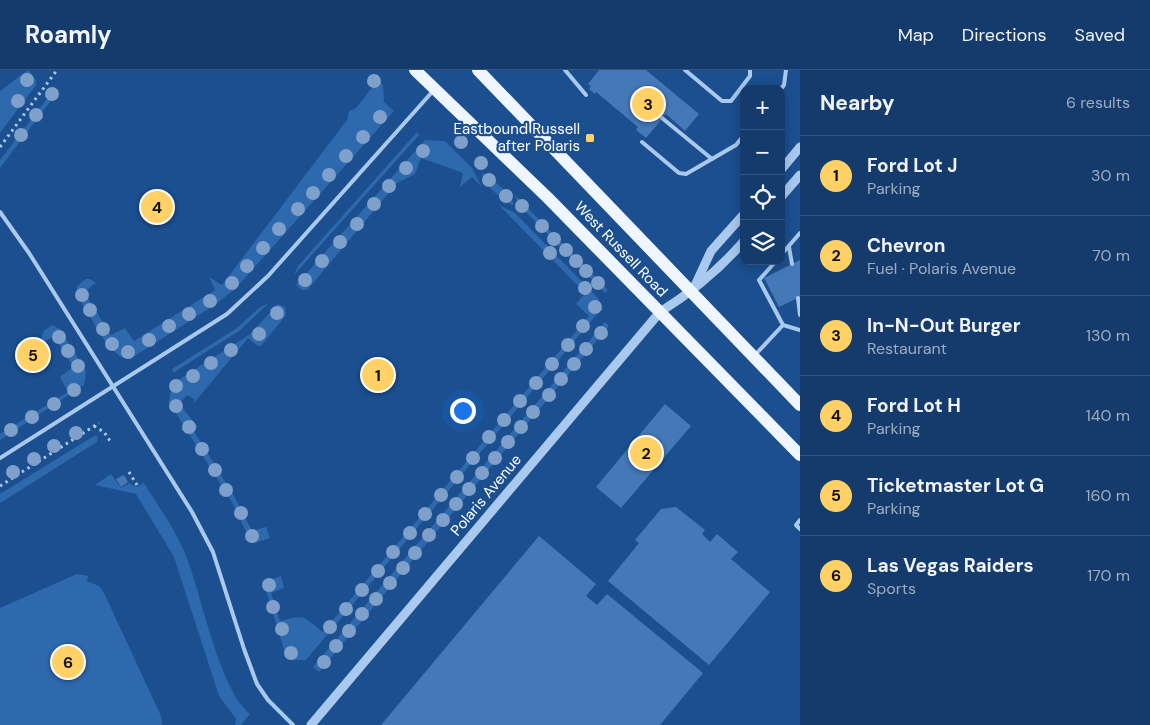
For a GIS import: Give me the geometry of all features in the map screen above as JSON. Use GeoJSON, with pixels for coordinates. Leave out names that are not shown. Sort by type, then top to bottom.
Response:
{"type":"FeatureCollection","features":[{"type":"Feature","properties":{"kind":"main road","name":"West Russell Road"},"geometry":{"type":"LineString","coordinates":[[415,70],[529,179],[800,455]]}},
{"type":"Feature","properties":{"kind":"main road","name":"West Russell Road"},"geometry":{"type":"LineString","coordinates":[[478,70],[753,357],[799,400]]}},
{"type":"Feature","properties":{"kind":"street"},"geometry":{"type":"LineString","coordinates":[[785,165],[800,147]]}},
{"type":"Feature","properties":{"kind":"street"},"geometry":{"type":"LineString","coordinates":[[785,192],[800,175]]}},
{"type":"Feature","properties":{"kind":"street"},"geometry":{"type":"LineString","coordinates":[[692,292],[711,252],[740,219]]}},
{"type":"Feature","properties":{"kind":"street","name":"Polaris Avenue"},"geometry":{"type":"LineString","coordinates":[[311,725],[660,312],[692,292],[725,264],[740,246]]}},
{"type":"Feature","properties":{"kind":"lane"},"geometry":{"type":"LineString","coordinates":[[565,70],[586,95]]}},
{"type":"Feature","properties":{"kind":"lane"},"geometry":{"type":"LineString","coordinates":[[685,70],[722,101],[731,101],[750,76],[750,70]]}},
{"type":"Feature","properties":{"kind":"lane"},"geometry":{"type":"LineString","coordinates":[[784,85],[786,70]]}},
{"type":"Feature","properties":{"kind":"lane"},"geometry":{"type":"LineString","coordinates":[[0,458],[204,331],[249,294],[435,88]]}},
{"type":"Feature","properties":{"kind":"lane"},"geometry":{"type":"LineString","coordinates":[[662,118],[712,160]]}},
{"type":"Feature","properties":{"kind":"lane"},"geometry":{"type":"LineString","coordinates":[[642,142],[679,174],[686,174],[736,146],[740,140]]}},
{"type":"Feature","properties":{"kind":"lane"},"geometry":{"type":"LineString","coordinates":[[0,212],[29,253],[204,532],[213,552],[244,649],[258,684],[268,700],[293,725]]}},
{"type":"Feature","properties":{"kind":"lane"},"geometry":{"type":"LineString","coordinates":[[785,250],[800,234]]}},
{"type":"Feature","properties":{"kind":"lane"},"geometry":{"type":"LineString","coordinates":[[789,246],[792,264]]}},
{"type":"Feature","properties":{"kind":"lane"},"geometry":{"type":"LineString","coordinates":[[772,265],[759,280],[783,325],[800,330]]}},
{"type":"Feature","properties":{"kind":"lane"},"geometry":{"type":"LineString","coordinates":[[798,298],[800,315]]}},
{"type":"Feature","properties":{"kind":"lane"},"geometry":{"type":"LineString","coordinates":[[753,357],[783,325]]}},
{"type":"Feature","properties":{"kind":"lane"},"geometry":{"type":"LineString","coordinates":[[800,520],[796,525],[800,529]]}},
{"type":"Feature","properties":{"kind":"path"},"geometry":{"type":"LineString","coordinates":[[0,147],[57,70]]}},
{"type":"Feature","properties":{"kind":"path"},"geometry":{"type":"LineString","coordinates":[[0,486],[99,423]]}},
{"type":"Feature","properties":{"kind":"path"},"geometry":{"type":"LineString","coordinates":[[94,426],[104,432],[110,441]]}},
{"type":"Feature","properties":{"kind":"path"},"geometry":{"type":"LineString","coordinates":[[130,472],[137,485]]}},
{"type":"Feature","properties":{"kind":"shaded area"},"geometry":{"type":"Polygon","coordinates":[[[28,70],[36,80],[36,85],[0,133],[0,91],[28,70]]]}},
{"type":"Feature","properties":{"kind":"shaded area"},"geometry":{"type":"Polygon","coordinates":[[[378,80],[383,85],[384,102],[394,111],[236,288],[216,304],[135,356],[122,358],[107,345],[77,295],[77,286],[86,279],[96,283],[84,292],[111,335],[125,328],[134,341],[215,290],[209,277],[222,285],[347,120],[349,111],[356,108],[378,80]]]}},
{"type":"Feature","properties":{"kind":"shaded area"},"geometry":{"type":"Polygon","coordinates":[[[53,91],[58,91],[0,168],[0,160],[53,91]]]}},
{"type":"Feature","properties":{"kind":"shaded area"},"geometry":{"type":"Polygon","coordinates":[[[417,132],[419,135],[294,275],[298,266],[417,132]]]}},
{"type":"Feature","properties":{"kind":"shaded area"},"geometry":{"type":"Polygon","coordinates":[[[425,140],[445,141],[472,168],[482,187],[472,177],[460,187],[463,173],[421,158],[415,174],[397,183],[309,288],[302,290],[296,285],[425,140]]]}},
{"type":"Feature","properties":{"kind":"shaded area"},"geometry":{"type":"Polygon","coordinates":[[[482,173],[500,186],[514,204],[512,205],[494,191],[483,178],[482,173]]]}},
{"type":"Feature","properties":{"kind":"shaded area"},"geometry":{"type":"Polygon","coordinates":[[[514,194],[608,290],[605,293],[520,206],[514,194]]]}},
{"type":"Feature","properties":{"kind":"shaded area"},"geometry":{"type":"Polygon","coordinates":[[[499,205],[515,213],[599,299],[597,314],[306,660],[290,660],[286,656],[266,590],[266,582],[281,576],[284,588],[271,593],[280,621],[304,618],[323,632],[589,316],[576,304],[585,293],[499,205]]]}},
{"type":"Feature","properties":{"kind":"shaded area"},"geometry":{"type":"Polygon","coordinates":[[[269,303],[239,331],[173,373],[172,369],[237,328],[259,308],[269,303]]]}},
{"type":"Feature","properties":{"kind":"shaded area"},"geometry":{"type":"Polygon","coordinates":[[[278,304],[285,307],[286,315],[261,346],[258,346],[248,338],[194,403],[194,399],[187,395],[179,404],[198,427],[193,430],[234,496],[252,531],[266,527],[270,538],[255,543],[248,536],[233,504],[169,402],[172,384],[249,335],[278,304]]]}},
{"type":"Feature","properties":{"kind":"shaded area"},"geometry":{"type":"Polygon","coordinates":[[[605,322],[609,326],[319,672],[313,667],[605,322]]]}},
{"type":"Feature","properties":{"kind":"shaded area"},"geometry":{"type":"Polygon","coordinates":[[[52,325],[60,329],[83,366],[86,372],[84,385],[0,440],[0,434],[68,392],[60,377],[73,367],[54,336],[43,343],[40,341],[44,331],[52,325]]]}},
{"type":"Feature","properties":{"kind":"shaded area"},"geometry":{"type":"Polygon","coordinates":[[[94,436],[98,436],[97,442],[0,503],[0,494],[94,436]]]}},
{"type":"Feature","properties":{"kind":"shaded area"},"geometry":{"type":"Polygon","coordinates":[[[111,474],[121,488],[129,483],[136,487],[144,483],[177,537],[192,573],[220,664],[239,702],[250,714],[241,725],[235,725],[236,719],[219,696],[174,557],[136,494],[95,485],[111,474]]]}},
{"type":"Feature","properties":{"kind":"shaded area"},"geometry":{"type":"Polygon","coordinates":[[[77,574],[88,576],[87,581],[99,586],[104,593],[161,716],[162,725],[0,725],[0,608],[77,574]]]}},
{"type":"Feature","properties":{"kind":"building"},"geometry":{"type":"Polygon","coordinates":[[[599,70],[646,70],[699,114],[685,131],[666,114],[646,138],[636,130],[638,127],[596,92],[595,94],[589,89],[591,86],[588,84],[599,70]]]}},
{"type":"Feature","properties":{"kind":"building"},"geometry":{"type":"Polygon","coordinates":[[[800,260],[800,297],[779,307],[764,278],[800,260]]]}},
{"type":"Feature","properties":{"kind":"building"},"geometry":{"type":"Polygon","coordinates":[[[665,404],[691,426],[621,508],[596,487],[665,404]]]}},
{"type":"Feature","properties":{"kind":"building"},"geometry":{"type":"Polygon","coordinates":[[[124,475],[128,482],[121,487],[116,479],[124,475]]]}},
{"type":"Feature","properties":{"kind":"building"},"geometry":{"type":"Polygon","coordinates":[[[676,507],[705,530],[702,534],[710,542],[717,534],[738,552],[731,559],[770,592],[709,665],[608,581],[639,543],[635,540],[661,509],[676,507]]]}},
{"type":"Feature","properties":{"kind":"building"},"geometry":{"type":"Polygon","coordinates":[[[539,536],[596,584],[586,596],[597,605],[607,594],[703,673],[660,725],[381,725],[539,536]]]}},
{"type":"Feature","properties":{"kind":"place","name":"In-N-Out Burger"},"geometry":{"type":"Point","coordinates":[648,104]}},
{"type":"Feature","properties":{"kind":"place","name":"Eastbound Russell after Polaris"},"geometry":{"type":"Point","coordinates":[590,138]}},
{"type":"Feature","properties":{"kind":"place","name":"Ford Lot H"},"geometry":{"type":"Point","coordinates":[157,207]}},
{"type":"Feature","properties":{"kind":"place","name":"Ticketmaster Lot G"},"geometry":{"type":"Point","coordinates":[33,355]}},
{"type":"Feature","properties":{"kind":"place","name":"Ford Lot J"},"geometry":{"type":"Point","coordinates":[378,375]}},
{"type":"Feature","properties":{"kind":"place","name":"Chevron"},"geometry":{"type":"Point","coordinates":[646,453]}},
{"type":"Feature","properties":{"kind":"place","name":"Las Vegas Raiders"},"geometry":{"type":"Point","coordinates":[68,662]}}]}
